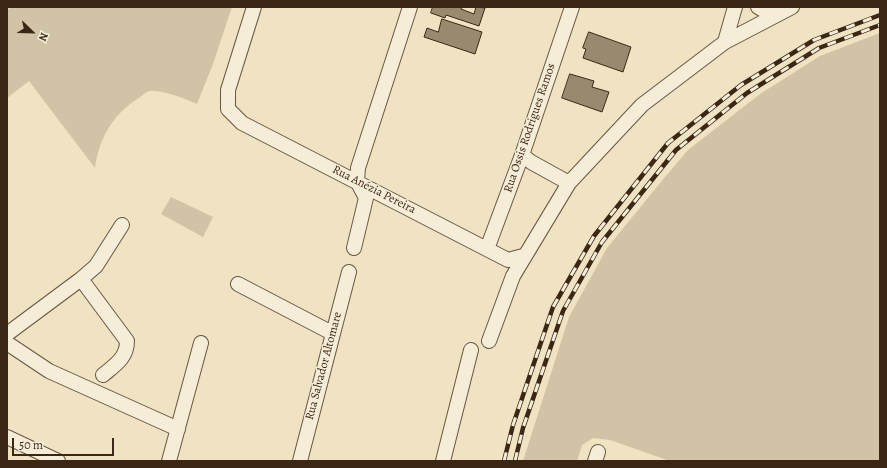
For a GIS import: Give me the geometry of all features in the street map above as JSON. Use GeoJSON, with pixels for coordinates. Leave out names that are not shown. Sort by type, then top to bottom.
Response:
{"type":"FeatureCollection","features":[{"type":"Feature","properties":{"kind":"street","name":"Rua Anézia Pereira"},"geometry":{"type":"LineString","coordinates":[[254,7],[228,90],[228,109],[242,123],[508,260],[524,256]]}},
{"type":"Feature","properties":{"kind":"street"},"geometry":{"type":"LineString","coordinates":[[354,248],[366,198],[357,181],[358,168],[410,7]]}},
{"type":"Feature","properties":{"kind":"street","name":"Rua Ossis Rodrigues Ramos"},"geometry":{"type":"LineString","coordinates":[[487,249],[522,155],[572,7]]}},
{"type":"Feature","properties":{"kind":"street"},"geometry":{"type":"LineString","coordinates":[[725,42],[735,7]]}},
{"type":"Feature","properties":{"kind":"street"},"geometry":{"type":"LineString","coordinates":[[758,7],[765,11],[787,10]]}},
{"type":"Feature","properties":{"kind":"street"},"geometry":{"type":"LineString","coordinates":[[489,341],[513,276],[569,182],[642,105],[725,42],[787,10]]}},
{"type":"Feature","properties":{"kind":"street"},"geometry":{"type":"LineString","coordinates":[[522,155],[531,162],[569,182]]}},
{"type":"Feature","properties":{"kind":"street"},"geometry":{"type":"LineString","coordinates":[[7,334],[81,279],[96,266],[122,225]]}},
{"type":"Feature","properties":{"kind":"street","name":"Rua Salvador Altomare"},"geometry":{"type":"LineString","coordinates":[[300,461],[349,272]]}},
{"type":"Feature","properties":{"kind":"street"},"geometry":{"type":"LineString","coordinates":[[81,279],[127,341],[127,349],[124,358],[103,375]]}},
{"type":"Feature","properties":{"kind":"street"},"geometry":{"type":"LineString","coordinates":[[238,284],[332,333]]}},
{"type":"Feature","properties":{"kind":"street"},"geometry":{"type":"LineString","coordinates":[[7,343],[49,371],[178,429]]}},
{"type":"Feature","properties":{"kind":"street"},"geometry":{"type":"LineString","coordinates":[[169,461],[201,343]]}},
{"type":"Feature","properties":{"kind":"street"},"geometry":{"type":"LineString","coordinates":[[443,461],[471,350]]}},
{"type":"Feature","properties":{"kind":"street"},"geometry":{"type":"LineString","coordinates":[[7,437],[58,461]]}},
{"type":"Feature","properties":{"kind":"shaded area"},"geometry":{"type":"Polygon","coordinates":[[[11,7],[232,7],[213,64],[197,104],[160,91],[146,92],[130,104],[115,119],[104,137],[95,168],[29,81],[7,98],[7,10],[11,7]]]}},
{"type":"Feature","properties":{"kind":"shaded area"},"geometry":{"type":"Polygon","coordinates":[[[880,33],[880,461],[670,461],[610,440],[593,438],[582,445],[577,461],[523,461],[569,317],[607,248],[665,177],[688,150],[760,94],[820,56],[880,33]]]}},
{"type":"Feature","properties":{"kind":"shaded area"},"geometry":{"type":"Polygon","coordinates":[[[171,197],[213,217],[203,237],[161,214],[171,197]]]}},
{"type":"Feature","properties":{"kind":"building"},"geometry":{"type":"Polygon","coordinates":[[[433,7],[462,7],[461,9],[474,14],[476,7],[485,8],[479,26],[446,15],[445,18],[431,13],[433,7]]]}},
{"type":"Feature","properties":{"kind":"building"},"geometry":{"type":"Polygon","coordinates":[[[442,19],[482,32],[475,54],[424,37],[427,28],[438,32],[442,19]]]}},
{"type":"Feature","properties":{"kind":"building"},"geometry":{"type":"Polygon","coordinates":[[[589,32],[631,47],[623,72],[583,58],[586,49],[583,48],[589,32]]]}},
{"type":"Feature","properties":{"kind":"building"},"geometry":{"type":"Polygon","coordinates":[[[570,74],[594,81],[592,87],[609,92],[602,112],[562,98],[570,74]]]}},
{"type":"Feature","properties":{"kind":"railway"},"geometry":{"type":"LineString","coordinates":[[504,461],[513,425],[553,307],[594,236],[668,143],[741,85],[814,40],[880,15]]}},
{"type":"Feature","properties":{"kind":"railway"},"geometry":{"type":"LineString","coordinates":[[515,461],[523,428],[563,311],[602,242],[676,150],[747,93],[819,48],[880,25]]}}]}
